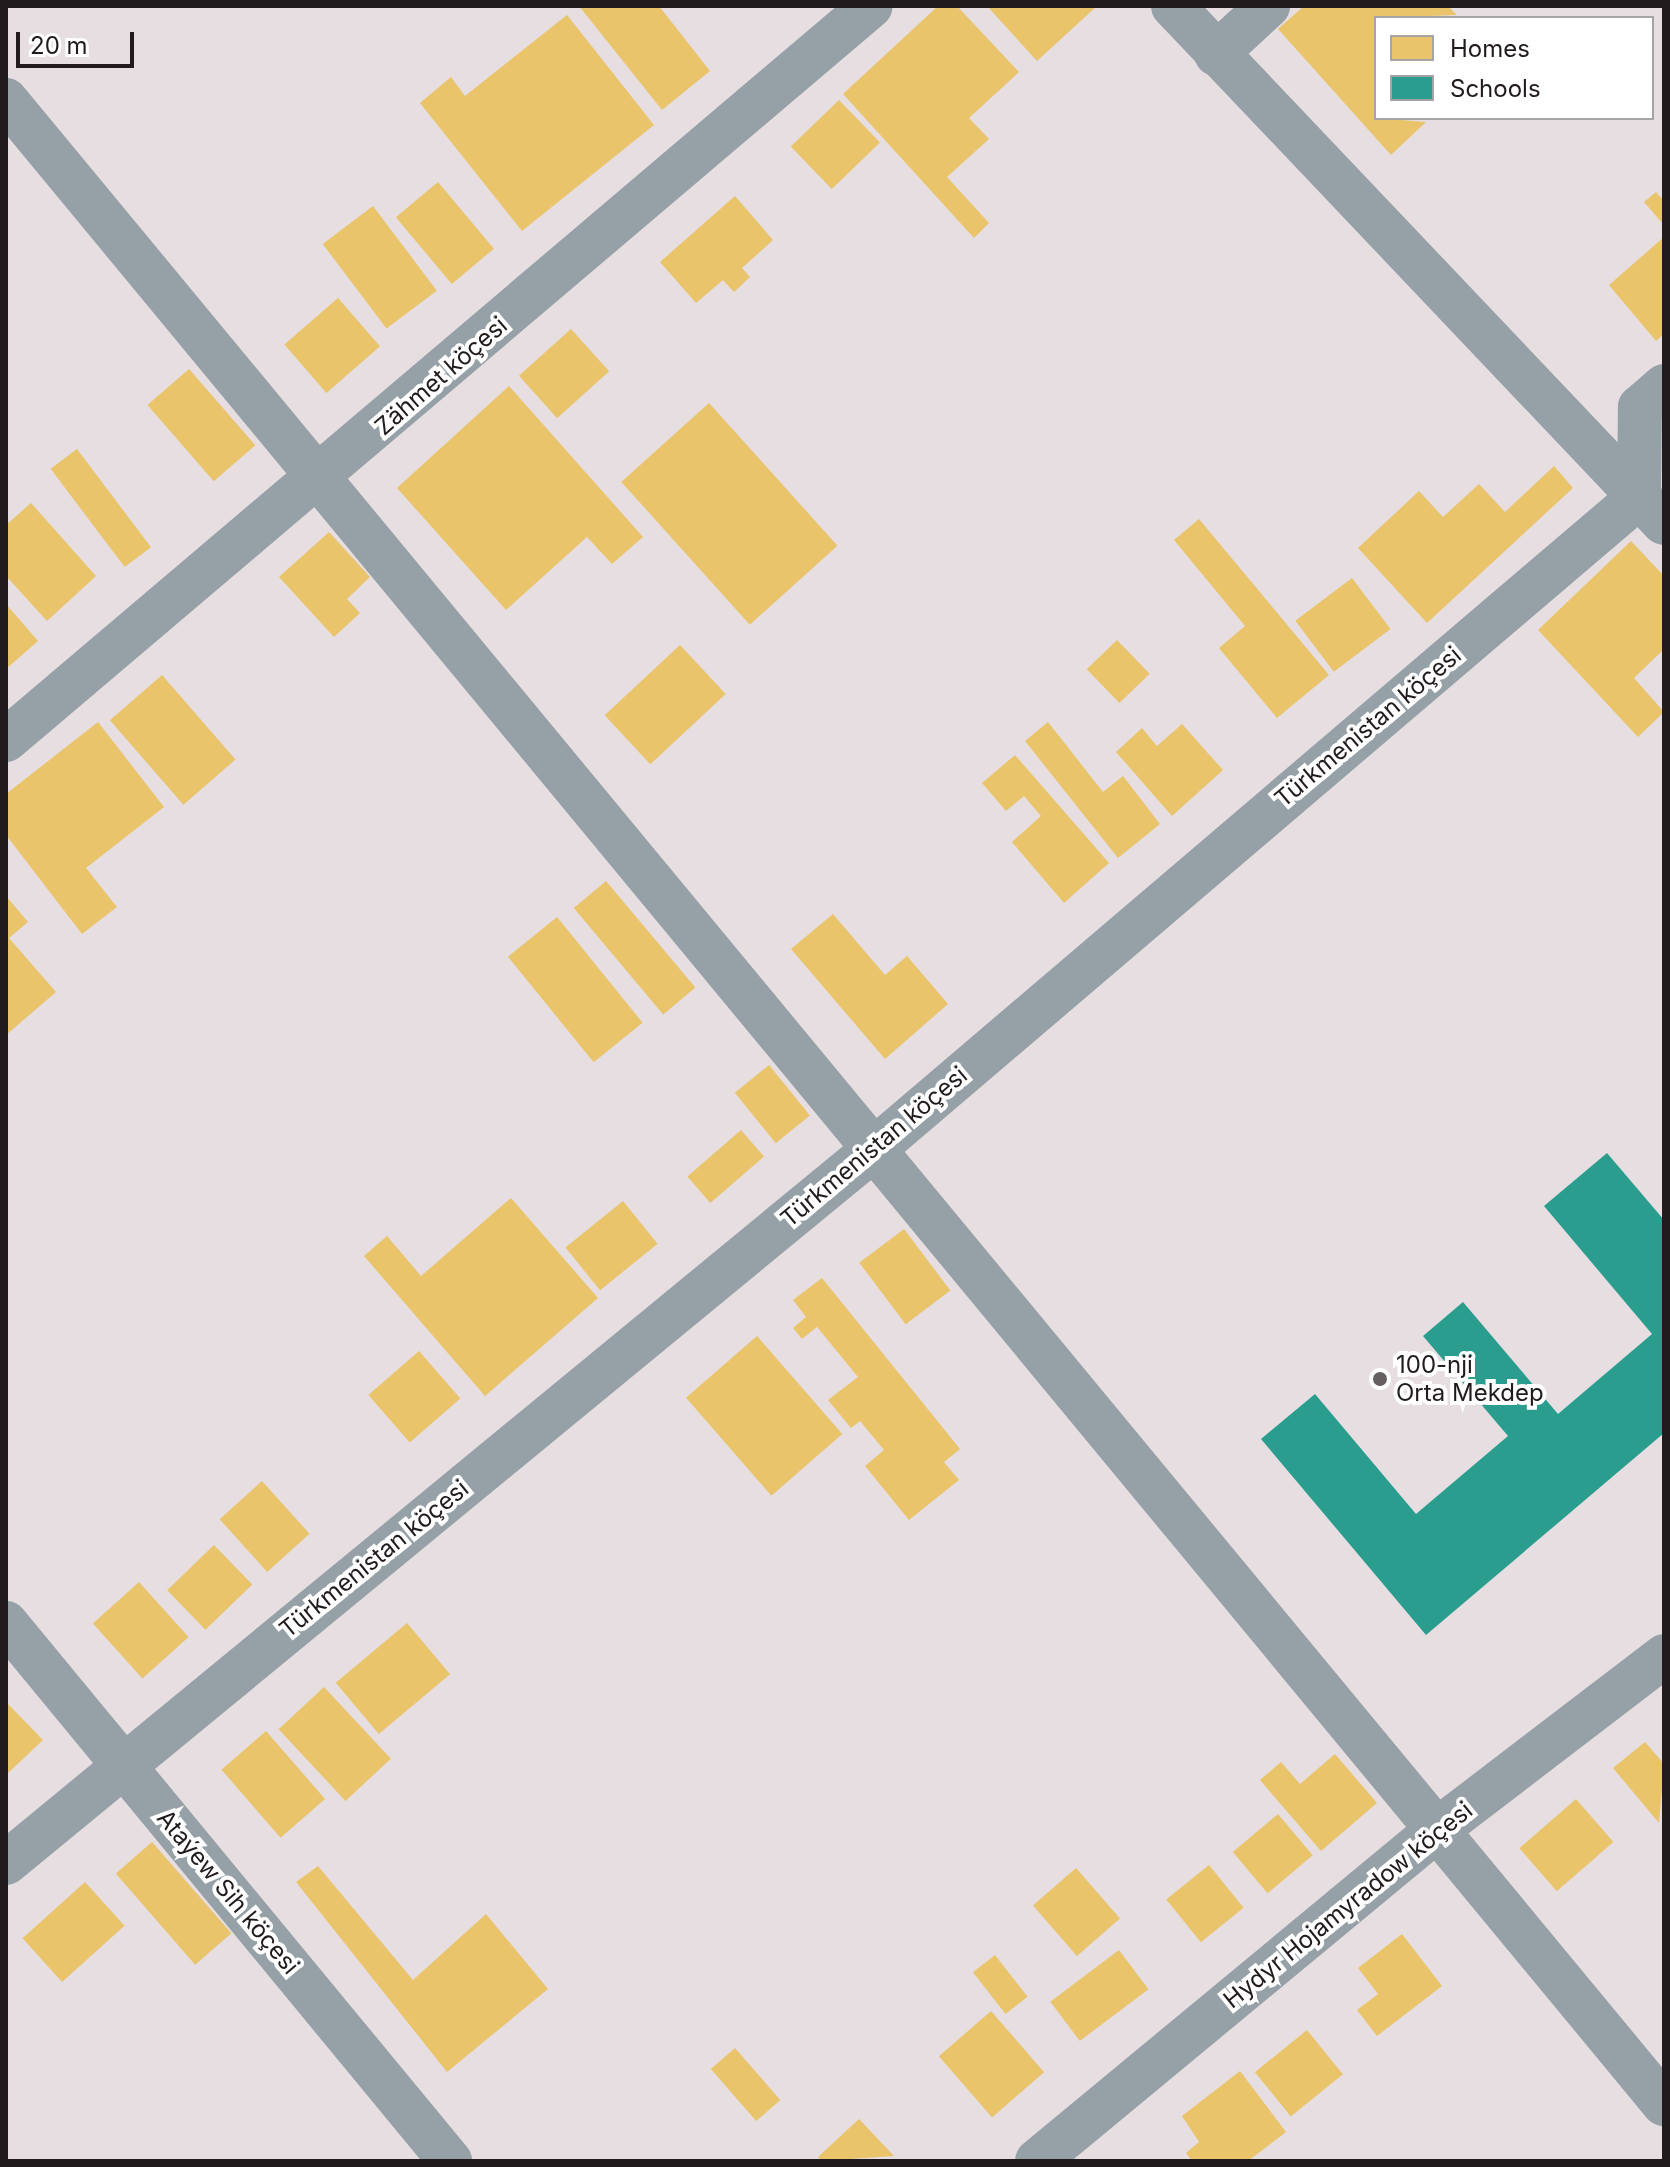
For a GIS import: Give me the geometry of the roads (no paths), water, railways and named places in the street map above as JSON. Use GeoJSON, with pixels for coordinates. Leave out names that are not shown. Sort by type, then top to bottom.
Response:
{"type":"FeatureCollection","features":[{"type":"Feature","properties":{"kind":"street","name":"Zähmet köçesi"},"geometry":{"type":"LineString","coordinates":[[6,740],[316,483],[871,6]]}},
{"type":"Feature","properties":{"kind":"street"},"geometry":{"type":"LineString","coordinates":[[1173,6],[1652,510]]}},
{"type":"Feature","properties":{"kind":"street"},"geometry":{"type":"LineString","coordinates":[[1216,54],[1268,6]]}},
{"type":"Feature","properties":{"kind":"street"},"geometry":{"type":"LineString","coordinates":[[6,100],[316,483],[1664,2104]]}},
{"type":"Feature","properties":{"kind":"street"},"geometry":{"type":"LineString","coordinates":[[1652,510],[1640,407],[1664,386]]}},
{"type":"Feature","properties":{"kind":"street","name":"Türkmenistan köçesi"},"geometry":{"type":"LineString","coordinates":[[6,1863],[1652,510]]}},
{"type":"Feature","properties":{"kind":"street","name":"Ataýew Sih köçesi"},"geometry":{"type":"LineString","coordinates":[[6,1623],[450,2161]]}},
{"type":"Feature","properties":{"kind":"street","name":"Hydyr Hojamyradow köçesi"},"geometry":{"type":"LineString","coordinates":[[1037,2161],[1438,1829],[1664,1656]]}},
{"type":"Feature","properties":{"kind":"place","name":"100-nji Orta Mekdep"},"geometry":{"type":"Point","coordinates":[1380,1379]}}]}
